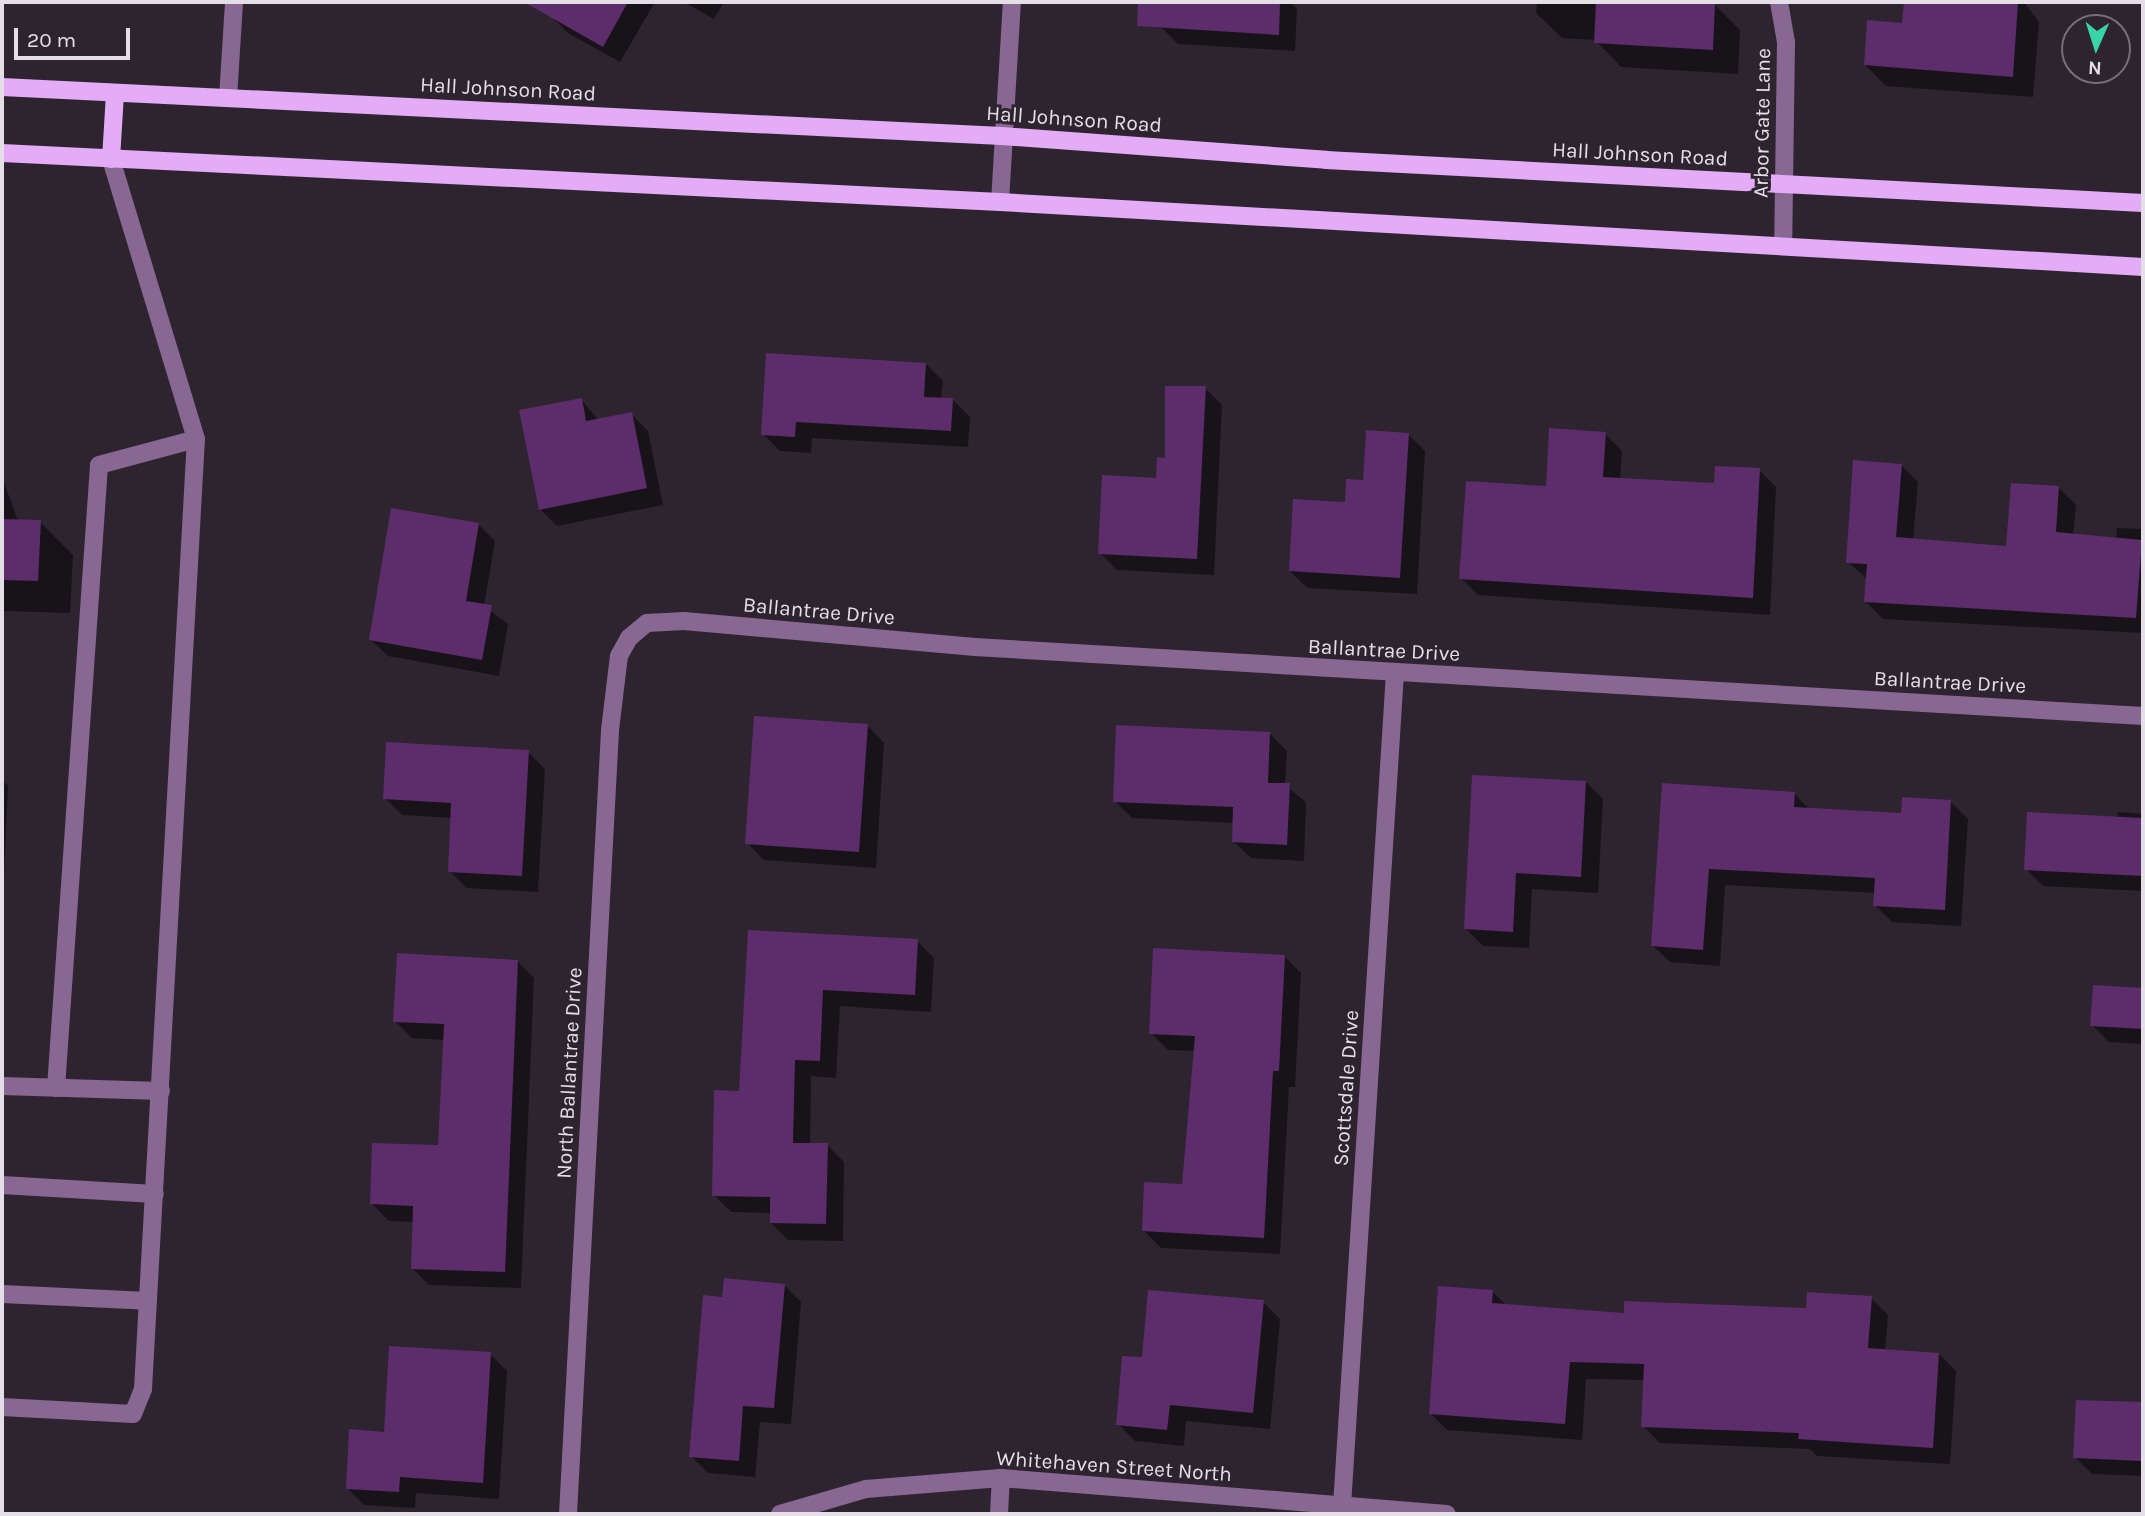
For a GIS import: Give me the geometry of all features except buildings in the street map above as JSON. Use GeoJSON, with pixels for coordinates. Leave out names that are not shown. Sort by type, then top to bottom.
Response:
{"type":"FeatureCollection","features":[{"type":"Feature","properties":{"kind":"main road","name":"Hall Johnson Road"},"geometry":{"type":"LineString","coordinates":[[2,88],[1002,136],[1326,160],[2143,203]]}},
{"type":"Feature","properties":{"kind":"main road"},"geometry":{"type":"LineString","coordinates":[[111,159],[115,93]]}},
{"type":"Feature","properties":{"kind":"main road"},"geometry":{"type":"LineString","coordinates":[[2,153],[1000,202],[2143,267]]}},
{"type":"Feature","properties":{"kind":"street"},"geometry":{"type":"LineString","coordinates":[[229,98],[234,2]]}},
{"type":"Feature","properties":{"kind":"street"},"geometry":{"type":"LineString","coordinates":[[1000,202],[1012,2]]}},
{"type":"Feature","properties":{"kind":"street","name":"Arbor Gate Lane"},"geometry":{"type":"LineString","coordinates":[[1779,2],[1786,42],[1783,246]]}},
{"type":"Feature","properties":{"kind":"street"},"geometry":{"type":"LineString","coordinates":[[2,1407],[133,1414],[143,1389],[197,439],[111,159]]}},
{"type":"Feature","properties":{"kind":"street"},"geometry":{"type":"LineString","coordinates":[[56,1088],[99,465],[197,439]]}},
{"type":"Feature","properties":{"kind":"street","name":"Ballantrae Drive"},"geometry":{"type":"LineString","coordinates":[[629,638],[646,623],[684,621],[975,647],[2143,716]]}},
{"type":"Feature","properties":{"kind":"street","name":"North Ballantrae Drive"},"geometry":{"type":"LineString","coordinates":[[568,1514],[610,730],[619,656],[629,638]]}},
{"type":"Feature","properties":{"kind":"street","name":"Scottsdale Drive"},"geometry":{"type":"LineString","coordinates":[[1342,1506],[1395,673]]}},
{"type":"Feature","properties":{"kind":"street"},"geometry":{"type":"LineString","coordinates":[[2,1086],[161,1091]]}},
{"type":"Feature","properties":{"kind":"street"},"geometry":{"type":"LineString","coordinates":[[2,1185],[155,1194]]}},
{"type":"Feature","properties":{"kind":"street"},"geometry":{"type":"LineString","coordinates":[[2,1294],[148,1301]]}},
{"type":"Feature","properties":{"kind":"street"},"geometry":{"type":"LineString","coordinates":[[999,1514],[1001,1478]]}},
{"type":"Feature","properties":{"kind":"street","name":"Whitehaven Street North"},"geometry":{"type":"LineString","coordinates":[[780,1514],[866,1489],[1001,1478],[1447,1514]]}}]}
